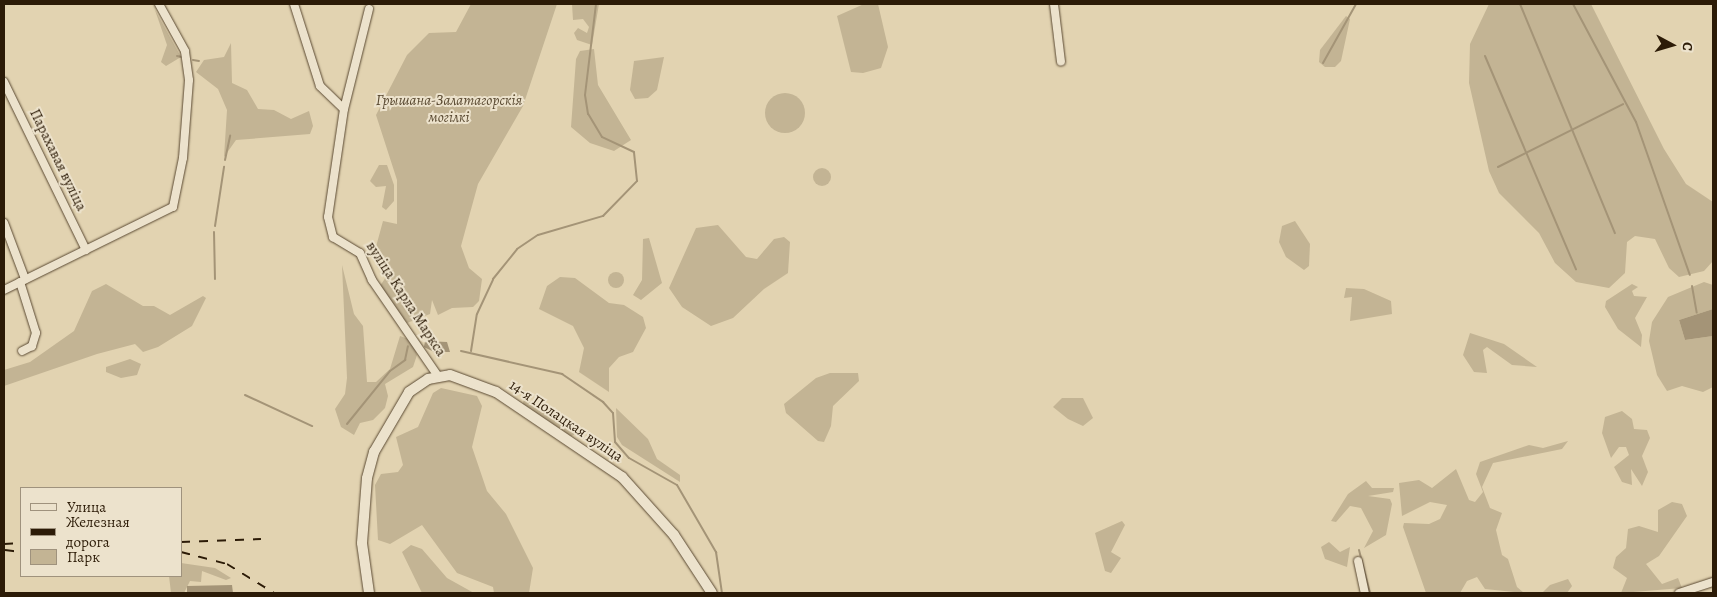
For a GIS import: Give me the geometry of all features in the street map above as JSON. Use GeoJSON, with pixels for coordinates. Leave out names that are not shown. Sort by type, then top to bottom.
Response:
{"type":"FeatureCollection","features":[{"type":"Feature","properties":{"kind":"main road","name":"вуліца Карла Маркса"},"geometry":{"type":"LineString","coordinates":[[369,593],[362,543],[367,478],[374,452],[409,392],[438,376]]}},
{"type":"Feature","properties":{"kind":"main road","name":"14-я Полацкая вуліца"},"geometry":{"type":"LineString","coordinates":[[438,376],[460,377],[486,387],[602,460],[664,524],[712,593]]}},
{"type":"Feature","properties":{"kind":"street"},"geometry":{"type":"LineString","coordinates":[[4,290],[173,207],[183,158],[188,61],[159,4]]}},
{"type":"Feature","properties":{"kind":"street"},"geometry":{"type":"LineString","coordinates":[[294,4],[320,86],[344,109]]}},
{"type":"Feature","properties":{"kind":"street"},"geometry":{"type":"LineString","coordinates":[[1054,4],[1061,62]]}},
{"type":"Feature","properties":{"kind":"street","name":"вуліца Карла Маркса"},"geometry":{"type":"LineString","coordinates":[[369,9],[344,109],[330,197],[333,237],[360,253],[372,280],[438,376]]}},
{"type":"Feature","properties":{"kind":"street","name":"Парахавая вуліца"},"geometry":{"type":"LineString","coordinates":[[4,82],[86,250]]}},
{"type":"Feature","properties":{"kind":"street"},"geometry":{"type":"LineString","coordinates":[[4,223],[36,334],[32,346],[22,351]]}},
{"type":"Feature","properties":{"kind":"street"},"geometry":{"type":"LineString","coordinates":[[1358,561],[1365,593]]}},
{"type":"Feature","properties":{"kind":"street"},"geometry":{"type":"LineString","coordinates":[[1678,593],[1713,582]]}},
{"type":"Feature","properties":{"kind":"green space","name":"Грышана-Залатагорскія могілкі"},"geometry":{"type":"Polygon","coordinates":[[[471,4],[557,4],[523,106],[478,184],[461,246],[469,268],[482,279],[479,301],[473,307],[452,308],[438,315],[432,300],[430,314],[407,323],[380,286],[388,274],[374,254],[383,221],[397,224],[397,180],[376,115],[407,55],[429,33],[456,32],[471,4]]]}},
{"type":"Feature","properties":{"kind":"green space"},"geometry":{"type":"Polygon","coordinates":[[[572,4],[599,4],[592,45],[577,40],[574,33],[578,28],[587,33],[589,27],[583,19],[573,20],[572,4]]]}},
{"type":"Feature","properties":{"kind":"green space"},"geometry":{"type":"Polygon","coordinates":[[[864,4],[878,4],[888,47],[881,68],[863,73],[851,72],[837,16],[864,4]]]}},
{"type":"Feature","properties":{"kind":"green space"},"geometry":{"type":"Polygon","coordinates":[[[1489,4],[1591,4],[1664,149],[1686,184],[1713,202],[1713,261],[1704,271],[1679,277],[1669,268],[1655,239],[1635,236],[1627,242],[1625,273],[1609,288],[1576,282],[1555,263],[1539,233],[1499,193],[1489,171],[1469,83],[1470,44],[1489,4]]]}},
{"type":"Feature","properties":{"kind":"green space"},"geometry":{"type":"Polygon","coordinates":[[[155,10],[181,57],[166,66],[161,62],[167,45],[155,10]]]}},
{"type":"Feature","properties":{"kind":"green space"},"geometry":{"type":"Polygon","coordinates":[[[1346,16],[1350,19],[1341,61],[1335,67],[1325,67],[1319,62],[1320,50],[1346,16]]]}},
{"type":"Feature","properties":{"kind":"green space"},"geometry":{"type":"Polygon","coordinates":[[[231,43],[232,83],[247,90],[258,109],[274,110],[291,119],[309,111],[313,126],[310,134],[236,140],[224,157],[227,110],[218,89],[196,72],[204,60],[224,57],[231,43]]]}},
{"type":"Feature","properties":{"kind":"green space"},"geometry":{"type":"Polygon","coordinates":[[[594,49],[598,85],[631,140],[614,151],[590,143],[571,127],[576,59],[580,51],[594,49]]]}},
{"type":"Feature","properties":{"kind":"green space"},"geometry":{"type":"Polygon","coordinates":[[[664,57],[657,90],[648,98],[635,99],[630,90],[634,61],[664,57]]]}},
{"type":"Feature","properties":{"kind":"green space"},"geometry":{"type":"Polygon","coordinates":[[[785,93],[799,99],[805,113],[799,127],[785,133],[771,127],[765,113],[771,99],[785,93]]]}},
{"type":"Feature","properties":{"kind":"green space"},"geometry":{"type":"Polygon","coordinates":[[[379,165],[387,165],[394,185],[394,201],[386,210],[382,207],[386,186],[376,187],[370,181],[379,165]]]}},
{"type":"Feature","properties":{"kind":"green space"},"geometry":{"type":"Polygon","coordinates":[[[822,168],[828,171],[831,177],[828,183],[822,186],[816,183],[813,177],[816,171],[822,168]]]}},
{"type":"Feature","properties":{"kind":"green space"},"geometry":{"type":"Polygon","coordinates":[[[1295,221],[1310,244],[1309,266],[1304,270],[1286,257],[1279,242],[1282,226],[1295,221]]]}},
{"type":"Feature","properties":{"kind":"green space"},"geometry":{"type":"Polygon","coordinates":[[[718,225],[746,257],[757,259],[774,239],[784,237],[790,242],[788,273],[764,289],[733,318],[711,326],[682,307],[669,288],[696,228],[718,225]]]}},
{"type":"Feature","properties":{"kind":"green space"},"geometry":{"type":"Polygon","coordinates":[[[649,238],[662,283],[641,300],[633,295],[642,280],[643,239],[649,238]]]}},
{"type":"Feature","properties":{"kind":"green space"},"geometry":{"type":"Polygon","coordinates":[[[342,265],[354,314],[363,326],[367,382],[376,382],[390,369],[400,336],[411,340],[417,355],[413,367],[385,384],[388,396],[385,408],[373,420],[360,423],[354,435],[341,427],[335,409],[345,394],[347,378],[342,265]]]}},
{"type":"Feature","properties":{"kind":"green space"},"geometry":{"type":"Polygon","coordinates":[[[613,272],[619,272],[624,277],[622,286],[613,288],[608,283],[608,277],[613,272]]]}},
{"type":"Feature","properties":{"kind":"green space"},"geometry":{"type":"Polygon","coordinates":[[[560,277],[575,278],[609,303],[624,305],[643,317],[646,328],[633,352],[619,357],[609,368],[609,392],[579,372],[584,348],[573,326],[539,309],[547,286],[560,277]]]}},
{"type":"Feature","properties":{"kind":"green space"},"geometry":{"type":"Polygon","coordinates":[[[1704,282],[1713,285],[1713,309],[1679,320],[1685,340],[1713,336],[1713,387],[1703,392],[1682,386],[1667,391],[1657,375],[1649,341],[1652,322],[1668,297],[1704,282]]]}},
{"type":"Feature","properties":{"kind":"green space"},"geometry":{"type":"Polygon","coordinates":[[[106,284],[143,306],[154,306],[170,315],[203,296],[206,298],[192,326],[158,347],[143,352],[135,344],[97,354],[4,386],[4,370],[30,362],[74,331],[92,291],[106,284]]]}},
{"type":"Feature","properties":{"kind":"green space"},"geometry":{"type":"Polygon","coordinates":[[[1632,284],[1638,287],[1632,291],[1634,296],[1647,297],[1635,318],[1642,335],[1641,347],[1618,329],[1605,307],[1606,301],[1632,284]]]}},
{"type":"Feature","properties":{"kind":"green space"},"geometry":{"type":"Polygon","coordinates":[[[1346,288],[1364,289],[1391,301],[1392,314],[1350,321],[1352,297],[1344,298],[1346,288]]]}},
{"type":"Feature","properties":{"kind":"green space"},"geometry":{"type":"Polygon","coordinates":[[[1470,333],[1504,344],[1537,367],[1512,365],[1487,347],[1483,350],[1487,373],[1474,372],[1463,355],[1470,333]]]}},
{"type":"Feature","properties":{"kind":"green space"},"geometry":{"type":"Polygon","coordinates":[[[130,359],[141,364],[137,375],[121,378],[106,372],[106,367],[130,359]]]}},
{"type":"Feature","properties":{"kind":"green space"},"geometry":{"type":"Polygon","coordinates":[[[830,373],[858,373],[859,381],[833,406],[831,426],[824,442],[818,441],[786,413],[784,404],[816,378],[830,373]]]}},
{"type":"Feature","properties":{"kind":"green space"},"geometry":{"type":"Polygon","coordinates":[[[441,388],[477,396],[482,406],[472,447],[487,491],[506,514],[533,568],[529,593],[494,593],[493,587],[457,573],[422,525],[390,544],[378,540],[375,485],[381,474],[398,472],[403,465],[396,437],[418,427],[433,393],[441,388]]]}},
{"type":"Feature","properties":{"kind":"green space"},"geometry":{"type":"Polygon","coordinates":[[[524,395],[528,401],[577,434],[571,436],[523,404],[524,395]]]}},
{"type":"Feature","properties":{"kind":"green space"},"geometry":{"type":"Polygon","coordinates":[[[1062,398],[1083,398],[1093,418],[1083,426],[1068,419],[1053,407],[1062,398]]]}},
{"type":"Feature","properties":{"kind":"green space"},"geometry":{"type":"Polygon","coordinates":[[[616,408],[648,439],[657,459],[680,475],[680,482],[622,445],[617,437],[616,408]]]}},
{"type":"Feature","properties":{"kind":"green space"},"geometry":{"type":"Polygon","coordinates":[[[1622,411],[1632,419],[1634,429],[1647,430],[1650,438],[1642,456],[1648,472],[1642,486],[1631,469],[1632,485],[1622,482],[1614,467],[1629,455],[1626,447],[1619,447],[1611,458],[1602,433],[1605,417],[1622,411]]]}},
{"type":"Feature","properties":{"kind":"green space"},"geometry":{"type":"Polygon","coordinates":[[[1568,441],[1562,449],[1493,463],[1482,487],[1490,508],[1502,513],[1496,530],[1502,555],[1508,559],[1517,587],[1524,593],[1485,589],[1477,577],[1467,581],[1460,593],[1426,593],[1403,527],[1404,523],[1429,524],[1440,519],[1447,505],[1430,502],[1402,516],[1399,483],[1419,480],[1432,488],[1456,469],[1469,500],[1475,502],[1483,492],[1476,474],[1480,462],[1529,445],[1543,448],[1568,441]]]}},
{"type":"Feature","properties":{"kind":"green space"},"geometry":{"type":"Polygon","coordinates":[[[1366,481],[1372,488],[1394,488],[1393,492],[1368,496],[1390,499],[1392,504],[1386,535],[1364,548],[1373,531],[1361,508],[1350,506],[1336,522],[1331,521],[1348,494],[1366,481]]]}},
{"type":"Feature","properties":{"kind":"green space"},"geometry":{"type":"Polygon","coordinates":[[[1672,502],[1682,504],[1687,516],[1659,556],[1646,564],[1662,584],[1678,578],[1682,588],[1621,593],[1627,578],[1613,568],[1616,557],[1626,548],[1628,529],[1639,526],[1658,532],[1658,510],[1672,502]]]}},
{"type":"Feature","properties":{"kind":"green space"},"geometry":{"type":"Polygon","coordinates":[[[1122,521],[1125,525],[1111,552],[1121,558],[1111,573],[1105,571],[1095,533],[1122,521]]]}},
{"type":"Feature","properties":{"kind":"green space"},"geometry":{"type":"Polygon","coordinates":[[[1329,542],[1340,552],[1350,547],[1347,567],[1325,559],[1321,547],[1329,542]]]}},
{"type":"Feature","properties":{"kind":"green space"},"geometry":{"type":"Polygon","coordinates":[[[411,545],[422,549],[447,578],[474,593],[422,593],[402,552],[411,545]]]}},
{"type":"Feature","properties":{"kind":"green space"},"geometry":{"type":"Polygon","coordinates":[[[182,563],[215,568],[231,578],[226,580],[202,571],[201,582],[190,581],[184,593],[171,593],[169,577],[182,577],[182,563]]]}},
{"type":"Feature","properties":{"kind":"green space"},"geometry":{"type":"Polygon","coordinates":[[[1568,579],[1572,586],[1567,593],[1542,593],[1550,585],[1568,579]]]}},
{"type":"Feature","properties":{"kind":"shaded area"},"geometry":{"type":"Polygon","coordinates":[[[1713,309],[1713,336],[1685,340],[1679,320],[1713,309]]]}},
{"type":"Feature","properties":{"kind":"shaded area"},"geometry":{"type":"Polygon","coordinates":[[[425,341],[447,342],[450,352],[434,352],[424,347],[425,341]]]}},
{"type":"Feature","properties":{"kind":"shaded area"},"geometry":{"type":"Polygon","coordinates":[[[232,585],[233,593],[187,593],[187,586],[232,585]]]}},
{"type":"Feature","properties":{"kind":"waterway"},"geometry":{"type":"LineString","coordinates":[[471,351],[477,314],[493,279],[517,249],[538,235],[603,216],[637,181],[634,152],[602,137],[588,114],[585,95],[596,4]]}},
{"type":"Feature","properties":{"kind":"waterway"},"geometry":{"type":"LineString","coordinates":[[1323,63],[1356,4]]}},
{"type":"Feature","properties":{"kind":"waterway"},"geometry":{"type":"LineString","coordinates":[[1520,4],[1615,233]]}},
{"type":"Feature","properties":{"kind":"waterway"},"geometry":{"type":"LineString","coordinates":[[1573,4],[1636,122],[1690,275]]}},
{"type":"Feature","properties":{"kind":"waterway"},"geometry":{"type":"LineString","coordinates":[[177,56],[182,57]]}},
{"type":"Feature","properties":{"kind":"waterway"},"geometry":{"type":"LineString","coordinates":[[1485,56],[1576,269]]}},
{"type":"Feature","properties":{"kind":"waterway"},"geometry":{"type":"LineString","coordinates":[[193,60],[199,61]]}},
{"type":"Feature","properties":{"kind":"waterway"},"geometry":{"type":"LineString","coordinates":[[1498,167],[1623,104]]}},
{"type":"Feature","properties":{"kind":"waterway"},"geometry":{"type":"LineString","coordinates":[[225,160],[230,136]]}},
{"type":"Feature","properties":{"kind":"waterway"},"geometry":{"type":"LineString","coordinates":[[215,226],[224,167]]}},
{"type":"Feature","properties":{"kind":"waterway"},"geometry":{"type":"LineString","coordinates":[[214,232],[215,279]]}},
{"type":"Feature","properties":{"kind":"waterway"},"geometry":{"type":"LineString","coordinates":[[1692,286],[1697,313]]}},
{"type":"Feature","properties":{"kind":"waterway"},"geometry":{"type":"LineString","coordinates":[[347,424],[390,371],[405,360],[408,346]]}},
{"type":"Feature","properties":{"kind":"waterway"},"geometry":{"type":"LineString","coordinates":[[461,351],[562,374],[603,402],[613,413],[615,442],[629,458],[677,485],[716,552],[722,593]]}},
{"type":"Feature","properties":{"kind":"waterway"},"geometry":{"type":"LineString","coordinates":[[245,395],[312,426]]}},
{"type":"Feature","properties":{"kind":"waterway"},"geometry":{"type":"LineString","coordinates":[[1359,550],[1370,593]]}},
{"type":"Feature","properties":{"kind":"railway"},"geometry":{"type":"LineString","coordinates":[[182,542],[261,539]]}},
{"type":"Feature","properties":{"kind":"railway"},"geometry":{"type":"LineString","coordinates":[[4,544],[20,543]]}},
{"type":"Feature","properties":{"kind":"railway"},"geometry":{"type":"LineString","coordinates":[[5,550],[20,552]]}},
{"type":"Feature","properties":{"kind":"railway"},"geometry":{"type":"LineString","coordinates":[[182,552],[227,564],[274,593]]}}]}
